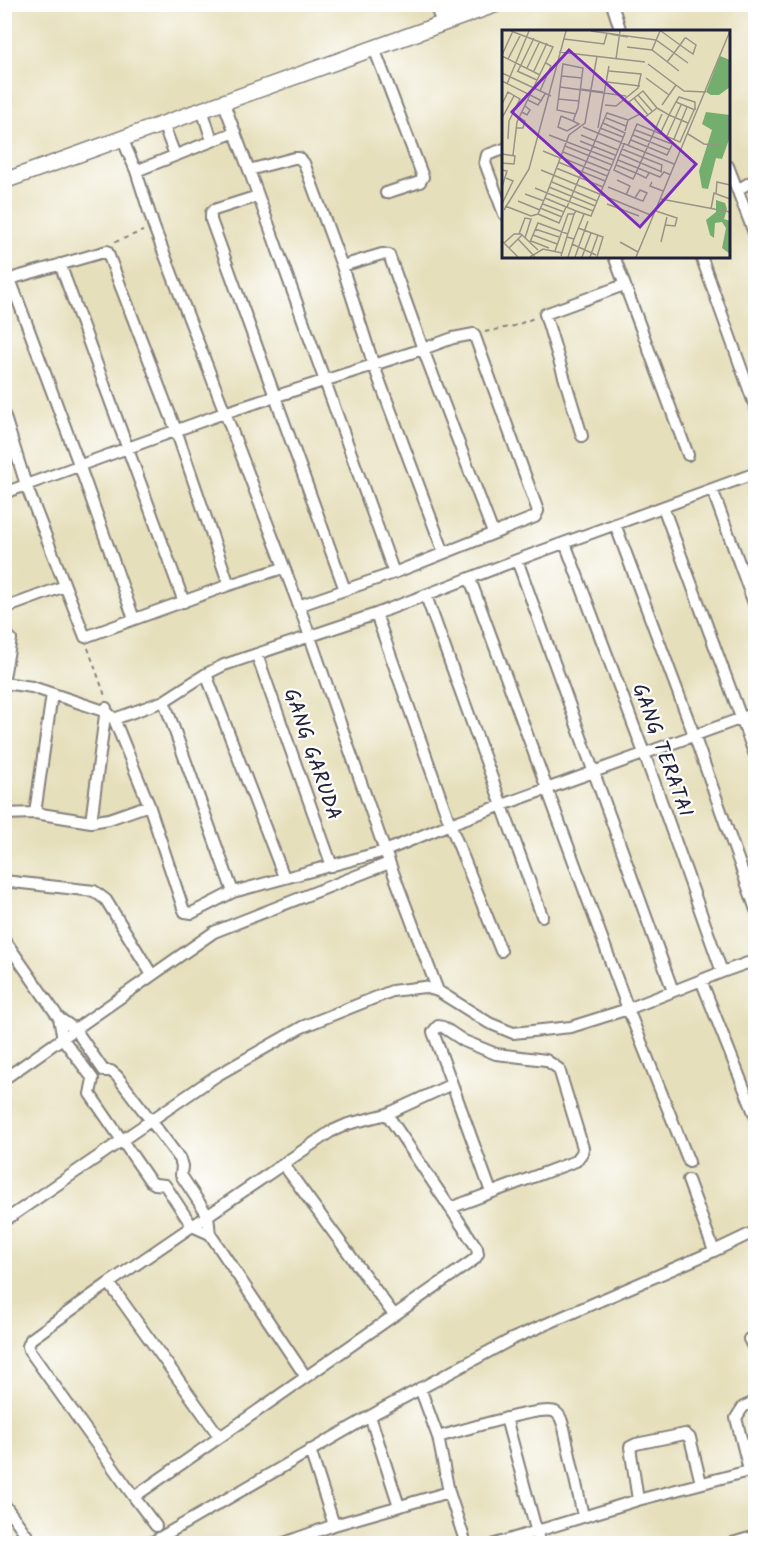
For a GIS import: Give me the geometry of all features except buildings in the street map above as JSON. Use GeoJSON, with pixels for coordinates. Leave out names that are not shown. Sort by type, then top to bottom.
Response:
{"type":"FeatureCollection","features":[{"type":"Feature","properties":{"kind":"main road"},"geometry":{"type":"LineString","coordinates":[[4,181],[497,4]]}},
{"type":"Feature","properties":{"kind":"street"},"geometry":{"type":"LineString","coordinates":[[434,4],[442,24]]}},
{"type":"Feature","properties":{"kind":"street"},"geometry":{"type":"LineString","coordinates":[[612,4],[620,30]]}},
{"type":"Feature","properties":{"kind":"street"},"geometry":{"type":"LineString","coordinates":[[374,48],[423,177],[420,182],[386,193]]}},
{"type":"Feature","properties":{"kind":"street"},"geometry":{"type":"LineString","coordinates":[[223,101],[394,573]]}},
{"type":"Feature","properties":{"kind":"street"},"geometry":{"type":"LineString","coordinates":[[202,109],[212,141]]}},
{"type":"Feature","properties":{"kind":"street"},"geometry":{"type":"LineString","coordinates":[[163,124],[175,155]]}},
{"type":"Feature","properties":{"kind":"street"},"geometry":{"type":"LineString","coordinates":[[136,171],[235,132]]}},
{"type":"Feature","properties":{"kind":"street"},"geometry":{"type":"LineString","coordinates":[[122,138],[282,568],[300,610],[389,863],[438,992]]}},
{"type":"Feature","properties":{"kind":"street"},"geometry":{"type":"LineString","coordinates":[[502,150],[487,155],[485,162],[502,209]]}},
{"type":"Feature","properties":{"kind":"street"},"geometry":{"type":"LineString","coordinates":[[249,171],[294,158],[302,159],[342,266],[374,366],[444,553]]}},
{"type":"Feature","properties":{"kind":"street"},"geometry":{"type":"LineString","coordinates":[[730,169],[756,238]]}},
{"type":"Feature","properties":{"kind":"street"},"geometry":{"type":"LineString","coordinates":[[737,190],[756,179]]}},
{"type":"Feature","properties":{"kind":"street"},"geometry":{"type":"LineString","coordinates":[[258,196],[214,210],[210,216],[345,590]]}},
{"type":"Feature","properties":{"kind":"street"},"geometry":{"type":"LineString","coordinates":[[134,619],[80,466],[7,280],[107,251],[176,430],[229,585]]}},
{"type":"Feature","properties":{"kind":"street"},"geometry":{"type":"LineString","coordinates":[[342,266],[382,254],[389,255],[493,533]]}},
{"type":"Feature","properties":{"kind":"street"},"geometry":{"type":"LineString","coordinates":[[615,258],[688,454]]}},
{"type":"Feature","properties":{"kind":"street"},"geometry":{"type":"LineString","coordinates":[[702,258],[753,394],[756,409]]}},
{"type":"Feature","properties":{"kind":"street"},"geometry":{"type":"LineString","coordinates":[[60,264],[184,602]]}},
{"type":"Feature","properties":{"kind":"street"},"geometry":{"type":"LineString","coordinates":[[582,436],[545,314],[624,285]]}},
{"type":"Feature","properties":{"kind":"street"},"geometry":{"type":"LineString","coordinates":[[4,493],[224,413],[374,366],[453,338],[474,334],[538,511],[535,517],[345,590],[300,610]]}},
{"type":"Feature","properties":{"kind":"street"},"geometry":{"type":"LineString","coordinates":[[6,422],[26,485],[85,637],[282,568]]}},
{"type":"Feature","properties":{"kind":"street"},"geometry":{"type":"LineString","coordinates":[[4,683],[32,687],[108,710],[164,701],[224,665],[257,655],[308,634],[376,614],[426,596],[517,560],[756,473]]}},
{"type":"Feature","properties":{"kind":"street"},"geometry":{"type":"LineString","coordinates":[[712,489],[756,609]]}},
{"type":"Feature","properties":{"kind":"street"},"geometry":{"type":"LineString","coordinates":[[663,507],[756,758]]}},
{"type":"Feature","properties":{"kind":"street"},"geometry":{"type":"LineString","coordinates":[[615,524],[694,735],[756,910]]}},
{"type":"Feature","properties":{"kind":"street","name":"GANG TERATAI"},"geometry":{"type":"LineString","coordinates":[[565,543],[644,753],[722,972]]}},
{"type":"Feature","properties":{"kind":"street"},"geometry":{"type":"LineString","coordinates":[[517,560],[673,991]]}},
{"type":"Feature","properties":{"kind":"street"},"geometry":{"type":"LineString","coordinates":[[470,579],[628,1009],[688,1162]]}},
{"type":"Feature","properties":{"kind":"street"},"geometry":{"type":"LineString","coordinates":[[4,603],[8,607],[65,586]]}},
{"type":"Feature","properties":{"kind":"street"},"geometry":{"type":"LineString","coordinates":[[426,596],[542,916]]}},
{"type":"Feature","properties":{"kind":"street"},"geometry":{"type":"LineString","coordinates":[[376,614],[450,824],[501,951]]}},
{"type":"Feature","properties":{"kind":"street"},"geometry":{"type":"LineString","coordinates":[[4,632],[11,639],[4,677]]}},
{"type":"Feature","properties":{"kind":"street","name":"GANG GARUDA"},"geometry":{"type":"LineString","coordinates":[[257,655],[332,866]]}},
{"type":"Feature","properties":{"kind":"street"},"geometry":{"type":"LineString","coordinates":[[206,674],[284,878]]}},
{"type":"Feature","properties":{"kind":"street"},"geometry":{"type":"LineString","coordinates":[[35,813],[52,694]]}},
{"type":"Feature","properties":{"kind":"street"},"geometry":{"type":"LineString","coordinates":[[164,701],[233,892]]}},
{"type":"Feature","properties":{"kind":"street"},"geometry":{"type":"LineString","coordinates":[[108,710],[149,805],[185,912],[195,912],[233,892],[385,851],[450,824],[756,713]]}},
{"type":"Feature","properties":{"kind":"street"},"geometry":{"type":"LineString","coordinates":[[92,822],[108,710]]}},
{"type":"Feature","properties":{"kind":"street"},"geometry":{"type":"LineString","coordinates":[[4,814],[35,813],[92,822],[109,819],[149,805]]}},
{"type":"Feature","properties":{"kind":"street"},"geometry":{"type":"LineString","coordinates":[[4,1079],[214,932],[389,863]]}},
{"type":"Feature","properties":{"kind":"street"},"geometry":{"type":"LineString","coordinates":[[4,881],[94,891],[100,894],[106,900],[152,975]]}},
{"type":"Feature","properties":{"kind":"street"},"geometry":{"type":"LineString","coordinates":[[4,939],[59,1018],[75,1029],[104,1071]]}},
{"type":"Feature","properties":{"kind":"street"},"geometry":{"type":"LineString","coordinates":[[4,1221],[122,1138],[216,1076],[302,1027],[392,991],[424,987],[438,992],[489,1023],[513,1033],[570,1027],[628,1009],[756,960]]}},
{"type":"Feature","properties":{"kind":"street"},"geometry":{"type":"LineString","coordinates":[[701,980],[756,1118]]}},
{"type":"Feature","properties":{"kind":"street"},"geometry":{"type":"LineString","coordinates":[[59,1018],[63,1039],[93,1079]]}},
{"type":"Feature","properties":{"kind":"street"},"geometry":{"type":"LineString","coordinates":[[450,1208],[576,1161],[584,1148],[559,1069],[546,1060],[496,1054],[464,1041],[438,1026],[433,1032],[491,1192]]}},
{"type":"Feature","properties":{"kind":"street"},"geometry":{"type":"LineString","coordinates":[[181,1175],[165,1185],[150,1181],[90,1094],[93,1079],[104,1071],[111,1071],[117,1076],[180,1159],[181,1175],[208,1216],[210,1234],[306,1377]]}},
{"type":"Feature","properties":{"kind":"street"},"geometry":{"type":"LineString","coordinates":[[156,1526],[28,1346],[31,1339],[330,1132],[348,1124],[387,1114],[452,1084]]}},
{"type":"Feature","properties":{"kind":"street"},"geometry":{"type":"LineString","coordinates":[[134,1497],[475,1259],[478,1254],[477,1248],[387,1114]]}},
{"type":"Feature","properties":{"kind":"street"},"geometry":{"type":"LineString","coordinates":[[284,1164],[394,1315]]}},
{"type":"Feature","properties":{"kind":"street"},"geometry":{"type":"LineString","coordinates":[[688,1180],[714,1251]]}},
{"type":"Feature","properties":{"kind":"street"},"geometry":{"type":"LineString","coordinates":[[165,1185],[192,1226],[210,1234]]}},
{"type":"Feature","properties":{"kind":"street"},"geometry":{"type":"LineString","coordinates":[[149,1544],[370,1416],[512,1339],[756,1231]]}},
{"type":"Feature","properties":{"kind":"street"},"geometry":{"type":"LineString","coordinates":[[109,1283],[219,1436]]}},
{"type":"Feature","properties":{"kind":"street"},"geometry":{"type":"LineString","coordinates":[[749,1339],[756,1353]]}},
{"type":"Feature","properties":{"kind":"street"},"geometry":{"type":"LineString","coordinates":[[420,1388],[438,1437],[449,1492],[466,1544]]}},
{"type":"Feature","properties":{"kind":"street"},"geometry":{"type":"LineString","coordinates":[[495,1544],[638,1500],[752,1470],[736,1418],[742,1407],[756,1401]]}},
{"type":"Feature","properties":{"kind":"street"},"geometry":{"type":"LineString","coordinates":[[438,1437],[506,1418],[548,1410],[559,1415],[564,1428],[583,1516]]}},
{"type":"Feature","properties":{"kind":"street"},"geometry":{"type":"LineString","coordinates":[[370,1416],[399,1506]]}},
{"type":"Feature","properties":{"kind":"street"},"geometry":{"type":"LineString","coordinates":[[506,1418],[540,1544]]}},
{"type":"Feature","properties":{"kind":"street"},"geometry":{"type":"LineString","coordinates":[[638,1500],[630,1447],[636,1444],[685,1434],[690,1438],[701,1483]]}},
{"type":"Feature","properties":{"kind":"street"},"geometry":{"type":"LineString","coordinates":[[310,1450],[334,1525]]}},
{"type":"Feature","properties":{"kind":"street"},"geometry":{"type":"LineString","coordinates":[[281,1544],[334,1525],[449,1492]]}},
{"type":"Feature","properties":{"kind":"street"},"geometry":{"type":"LineString","coordinates":[[4,1504],[33,1544]]}},
{"type":"Feature","properties":{"kind":"street"},"geometry":{"type":"LineString","coordinates":[[729,1544],[756,1536]]}},
{"type":"Feature","properties":{"kind":"path"},"geometry":{"type":"LineString","coordinates":[[107,251],[111,243],[154,228]]}},
{"type":"Feature","properties":{"kind":"path"},"geometry":{"type":"LineString","coordinates":[[474,334],[514,326],[545,314]]}},
{"type":"Feature","properties":{"kind":"path"},"geometry":{"type":"LineString","coordinates":[[85,637],[108,710]]}}]}
